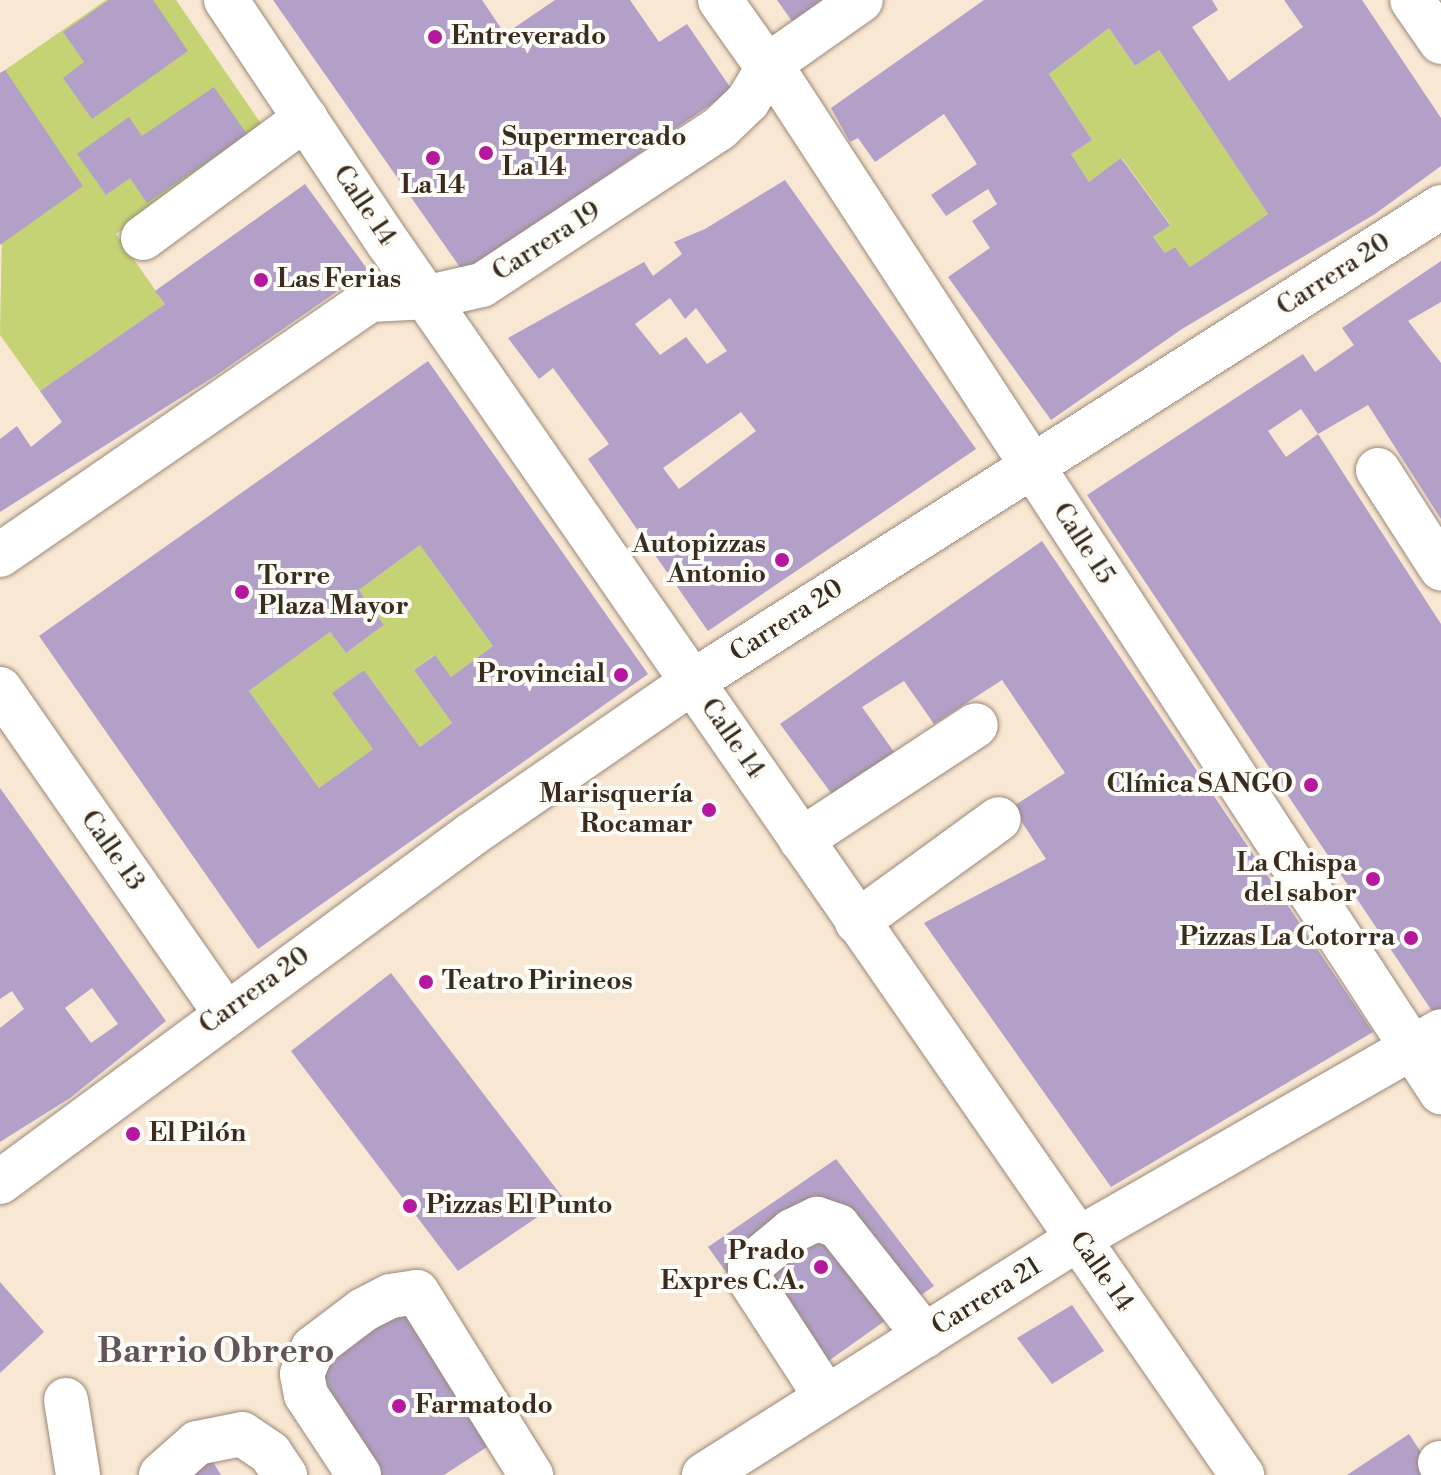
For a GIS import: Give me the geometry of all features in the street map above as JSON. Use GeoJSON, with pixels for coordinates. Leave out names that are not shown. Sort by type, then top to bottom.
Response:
{"type":"FeatureCollection","features":[{"type":"Feature","properties":{"kind":"street","name":"Calle 14"},"geometry":{"type":"LineString","coordinates":[[226,0],[857,922],[1242,1475]]}},
{"type":"Feature","properties":{"kind":"street","name":"Calle 15"},"geometry":{"type":"LineString","coordinates":[[720,0],[763,61],[770,64],[1031,464],[1427,1040],[1441,1092]]}},
{"type":"Feature","properties":{"kind":"street","name":"Carrera 19"},"geometry":{"type":"LineString","coordinates":[[0,555],[370,300],[429,297],[482,285],[719,129],[748,101],[770,64],[861,0]]}},
{"type":"Feature","properties":{"kind":"street"},"geometry":{"type":"LineString","coordinates":[[1412,0],[1441,42]]}},
{"type":"Feature","properties":{"kind":"street"},"geometry":{"type":"LineString","coordinates":[[143,238],[306,118]]}},
{"type":"Feature","properties":{"kind":"street","name":"Carrera 20"},"geometry":{"type":"LineString","coordinates":[[0,1182],[225,1013],[692,682],[1031,464],[1441,207]]}},
{"type":"Feature","properties":{"kind":"street"},"geometry":{"type":"LineString","coordinates":[[1378,470],[1441,568]]}},
{"type":"Feature","properties":{"kind":"street","name":"Calle 13"},"geometry":{"type":"LineString","coordinates":[[0,689],[225,1013]]}},
{"type":"Feature","properties":{"kind":"street"},"geometry":{"type":"LineString","coordinates":[[801,840],[976,725]]}},
{"type":"Feature","properties":{"kind":"street"},"geometry":{"type":"LineString","coordinates":[[857,922],[999,819]]}},
{"type":"Feature","properties":{"kind":"street","name":"Carrera 21"},"geometry":{"type":"LineString","coordinates":[[704,1475],[1078,1239],[1427,1040]]}},
{"type":"Feature","properties":{"kind":"street"},"geometry":{"type":"LineString","coordinates":[[826,1397],[750,1280],[750,1266],[792,1231],[817,1219],[838,1226],[925,1336]]}},
{"type":"Feature","properties":{"kind":"street"},"geometry":{"type":"LineString","coordinates":[[359,1475],[306,1395],[302,1374],[313,1348],[363,1310],[391,1296],[417,1292],[531,1475]]}},
{"type":"Feature","properties":{"kind":"street"},"geometry":{"type":"LineString","coordinates":[[66,1400],[78,1475]]}},
{"type":"Feature","properties":{"kind":"street"},"geometry":{"type":"LineString","coordinates":[[161,1475],[197,1443],[242,1434],[270,1453],[285,1475]]}},
{"type":"Feature","properties":{"kind":"green space"},"geometry":{"type":"Polygon","coordinates":[[[106,0],[176,0],[264,128],[116,234],[165,304],[40,391],[0,335],[5,70],[106,0]]]}},
{"type":"Feature","properties":{"kind":"green space"},"geometry":{"type":"Polygon","coordinates":[[[1109,28],[1135,66],[1159,50],[1268,214],[1190,267],[1175,247],[1165,253],[1153,237],[1170,224],[1122,158],[1089,182],[1071,154],[1092,140],[1049,74],[1109,28]]]}},
{"type":"Feature","properties":{"kind":"green space"},"geometry":{"type":"Polygon","coordinates":[[[420,545],[493,646],[451,677],[434,655],[414,670],[452,723],[420,747],[364,670],[333,693],[373,749],[319,788],[249,691],[330,632],[346,653],[384,625],[359,590],[420,545]]]}},
{"type":"Feature","properties":{"kind":"building"},"geometry":{"type":"Polygon","coordinates":[[[109,0],[153,0],[188,51],[92,119],[63,78],[84,62],[63,32],[109,0]]]}},
{"type":"Feature","properties":{"kind":"building"},"geometry":{"type":"Polygon","coordinates":[[[273,0],[482,0],[505,34],[555,0],[630,0],[659,42],[687,24],[732,90],[464,273],[273,0]]]}},
{"type":"Feature","properties":{"kind":"building"},"geometry":{"type":"Polygon","coordinates":[[[777,0],[828,0],[794,24],[777,0]]]}},
{"type":"Feature","properties":{"kind":"building"},"geometry":{"type":"Polygon","coordinates":[[[984,0],[1212,0],[1218,10],[1192,27],[1229,81],[1303,27],[1284,0],[1362,0],[1441,118],[1441,166],[1375,214],[1182,329],[1051,420],[948,277],[990,248],[972,221],[997,204],[988,189],[946,216],[931,195],[977,164],[944,114],[875,162],[858,138],[850,142],[831,108],[984,0]],[[1109,28],[1049,74],[1092,140],[1071,154],[1089,182],[1121,158],[1170,225],[1153,237],[1165,253],[1175,247],[1190,267],[1268,214],[1159,50],[1135,66],[1109,28]]]}},
{"type":"Feature","properties":{"kind":"building"},"geometry":{"type":"Polygon","coordinates":[[[5,70],[83,186],[0,245],[0,73],[5,70]]]}},
{"type":"Feature","properties":{"kind":"building"},"geometry":{"type":"Polygon","coordinates":[[[214,87],[247,134],[147,203],[130,178],[106,195],[77,154],[129,117],[142,136],[214,87]]]}},
{"type":"Feature","properties":{"kind":"building"},"geometry":{"type":"Polygon","coordinates":[[[785,180],[976,449],[708,631],[588,459],[609,444],[553,368],[539,379],[508,338],[644,262],[653,276],[682,254],[674,242],[705,229],[785,180]],[[670,298],[635,324],[660,355],[686,337],[707,364],[727,351],[696,308],[685,319],[670,298]],[[741,412],[663,468],[679,489],[756,431],[741,412]]]}},
{"type":"Feature","properties":{"kind":"building"},"geometry":{"type":"Polygon","coordinates":[[[305,184],[368,270],[215,376],[0,512],[0,439],[17,426],[31,447],[62,422],[40,391],[165,304],[155,291],[305,184]]]}},
{"type":"Feature","properties":{"kind":"building"},"geometry":{"type":"Polygon","coordinates":[[[1441,261],[1441,302],[1408,321],[1441,363],[1441,519],[1368,405],[1318,434],[1441,624],[1441,1013],[1436,1017],[1087,495],[1303,354],[1315,372],[1354,345],[1342,328],[1441,261]],[[1301,409],[1268,431],[1286,457],[1318,434],[1301,409]]]}},
{"type":"Feature","properties":{"kind":"building"},"geometry":{"type":"Polygon","coordinates":[[[428,361],[648,674],[258,949],[39,636],[428,361]],[[420,545],[359,590],[384,625],[346,653],[330,632],[249,691],[319,788],[373,749],[332,693],[364,670],[420,747],[452,723],[414,670],[435,655],[451,677],[493,646],[420,545]]]}},
{"type":"Feature","properties":{"kind":"building"},"geometry":{"type":"Polygon","coordinates":[[[1042,541],[1373,1032],[1111,1187],[924,923],[1046,859],[1012,807],[1065,773],[1002,680],[934,724],[904,681],[862,707],[899,759],[837,801],[780,724],[1042,541]]]}},
{"type":"Feature","properties":{"kind":"building"},"geometry":{"type":"Polygon","coordinates":[[[0,788],[166,1021],[70,1098],[0,1142],[0,1028],[24,1009],[12,991],[0,999],[0,788]],[[92,988],[65,1008],[91,1043],[118,1024],[92,988]]]}},
{"type":"Feature","properties":{"kind":"building"},"geometry":{"type":"Polygon","coordinates":[[[391,973],[564,1199],[458,1271],[291,1051],[391,973]]]}},
{"type":"Feature","properties":{"kind":"building","name":"Prado Expres C.A."},"geometry":{"type":"Polygon","coordinates":[[[836,1159],[934,1286],[803,1379],[708,1247],[836,1159]]]}},
{"type":"Feature","properties":{"kind":"building"},"geometry":{"type":"Polygon","coordinates":[[[0,1282],[44,1332],[0,1373],[0,1282]]]}},
{"type":"Feature","properties":{"kind":"building"},"geometry":{"type":"Polygon","coordinates":[[[1072,1305],[1104,1351],[1052,1384],[1017,1338],[1072,1305]]]}},
{"type":"Feature","properties":{"kind":"building","name":"Farmatodo"},"geometry":{"type":"Polygon","coordinates":[[[400,1308],[490,1445],[444,1475],[380,1475],[309,1367],[400,1308]]]}},
{"type":"Feature","properties":{"kind":"building"},"geometry":{"type":"Polygon","coordinates":[[[1409,1434],[1436,1475],[1347,1475],[1409,1434]]]}},
{"type":"Feature","properties":{"kind":"building"},"geometry":{"type":"Polygon","coordinates":[[[211,1459],[221,1475],[187,1475],[211,1459]]]}},
{"type":"Feature","properties":{"kind":"place","name":"Entreverado"},"geometry":{"type":"Point","coordinates":[435,37]}},
{"type":"Feature","properties":{"kind":"place","name":"Supermercado La 14"},"geometry":{"type":"Point","coordinates":[486,153]}},
{"type":"Feature","properties":{"kind":"place","name":"La 14"},"geometry":{"type":"Point","coordinates":[433,158]}},
{"type":"Feature","properties":{"kind":"place","name":"Las Ferias"},"geometry":{"type":"Point","coordinates":[261,280]}},
{"type":"Feature","properties":{"kind":"place","name":"Autopizzas Antonio"},"geometry":{"type":"Point","coordinates":[782,560]}},
{"type":"Feature","properties":{"kind":"place","name":"Torre Plaza Mayor"},"geometry":{"type":"Point","coordinates":[242,592]}},
{"type":"Feature","properties":{"kind":"place","name":"Provincial"},"geometry":{"type":"Point","coordinates":[621,675]}},
{"type":"Feature","properties":{"kind":"place","name":"Clínica SANGO"},"geometry":{"type":"Point","coordinates":[1311,785]}},
{"type":"Feature","properties":{"kind":"place","name":"Marisquería Rocamar"},"geometry":{"type":"Point","coordinates":[709,810]}},
{"type":"Feature","properties":{"kind":"place","name":"La Chispa del sabor"},"geometry":{"type":"Point","coordinates":[1373,879]}},
{"type":"Feature","properties":{"kind":"place","name":"Pizzas La Cotorra"},"geometry":{"type":"Point","coordinates":[1411,938]}},
{"type":"Feature","properties":{"kind":"place","name":"Teatro Pirineos"},"geometry":{"type":"Point","coordinates":[426,982]}},
{"type":"Feature","properties":{"kind":"place","name":"El Pilón"},"geometry":{"type":"Point","coordinates":[133,1134]}},
{"type":"Feature","properties":{"kind":"place","name":"Pizzas El Punto"},"geometry":{"type":"Point","coordinates":[410,1206]}},
{"type":"Feature","properties":{"kind":"place","name":"Prado Expres C.A."},"geometry":{"type":"Point","coordinates":[821,1267]}},
{"type":"Feature","properties":{"kind":"place","name":"Farmatodo"},"geometry":{"type":"Point","coordinates":[399,1406]}},
{"type":"Feature","properties":{"kind":"district","name":"Barrio Obrero"},"geometry":{"type":"Point","coordinates":[216,1353]}}]}
